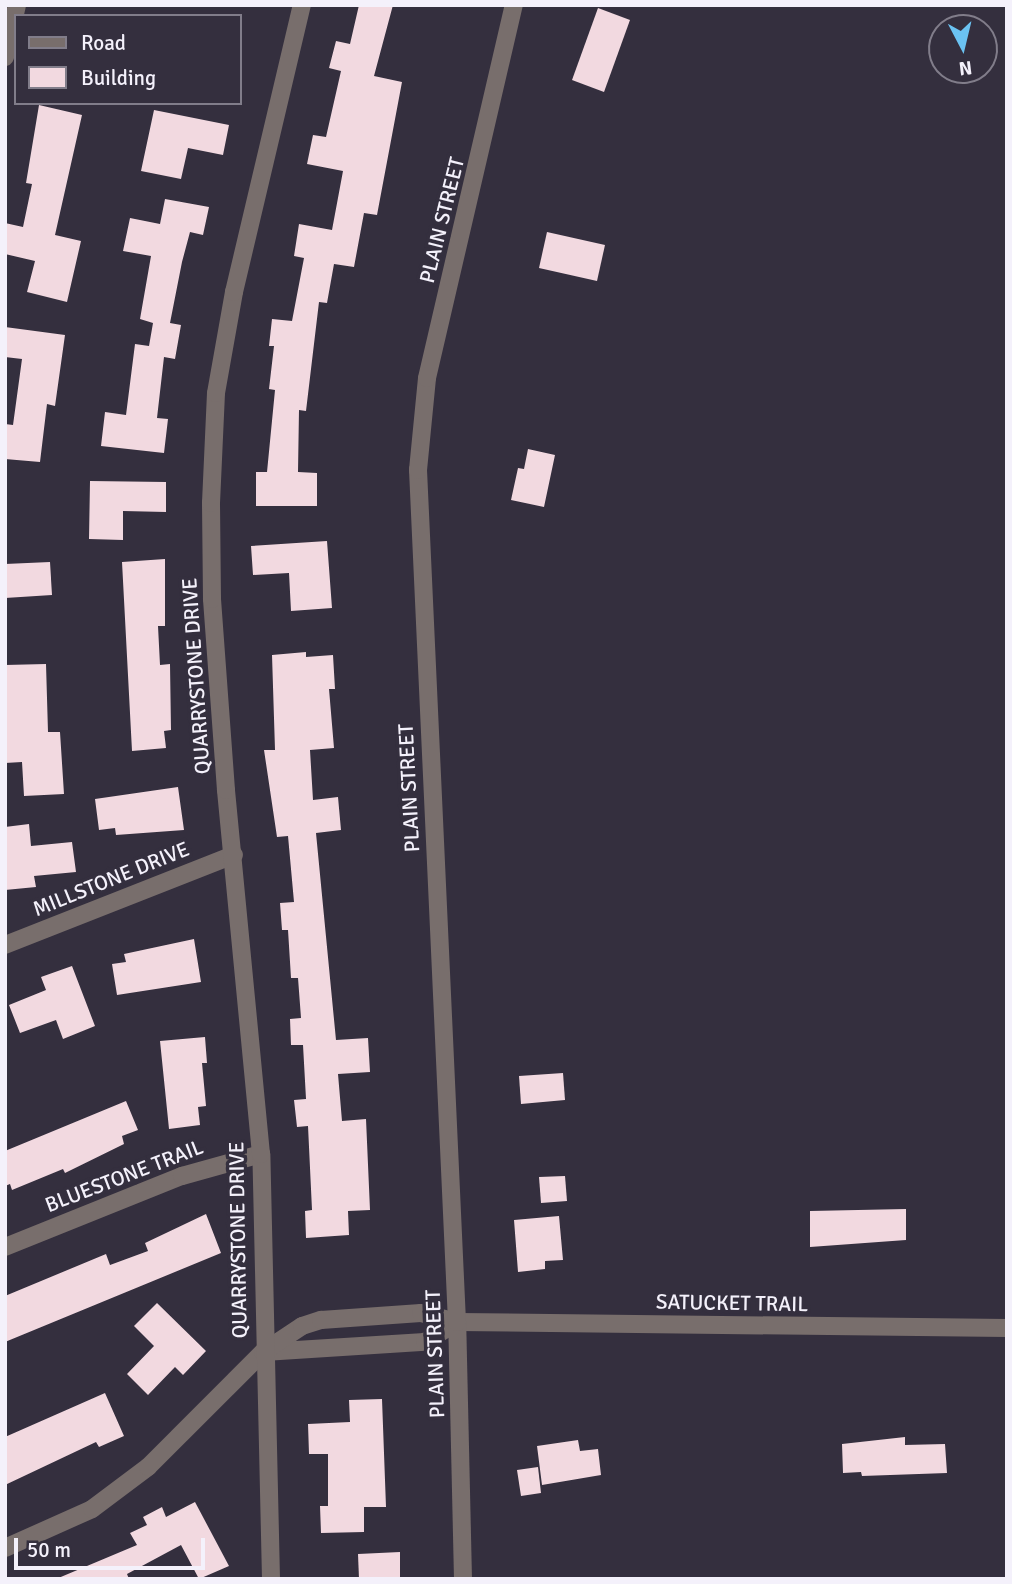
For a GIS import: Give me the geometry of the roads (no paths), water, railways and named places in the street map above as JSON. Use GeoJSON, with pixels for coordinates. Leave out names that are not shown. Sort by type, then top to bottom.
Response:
{"type":"FeatureCollection","features":[{"type":"Feature","properties":{"kind":"street","name":"QUARRYSTONE DRIVE"},"geometry":{"type":"LineString","coordinates":[[271,1579],[263,1352],[261,1154],[212,599],[216,393],[234,292],[302,5]]}},
{"type":"Feature","properties":{"kind":"street","name":"PLAIN STREET"},"geometry":{"type":"LineString","coordinates":[[463,1579],[457,1322],[419,538],[419,440],[429,368],[514,5]]}},
{"type":"Feature","properties":{"kind":"street"},"geometry":{"type":"LineString","coordinates":[[5,57],[14,18]]}},
{"type":"Feature","properties":{"kind":"street","name":"MILLSTONE DRIVE"},"geometry":{"type":"LineString","coordinates":[[5,945],[233,855]]}},
{"type":"Feature","properties":{"kind":"street","name":"BLUESTONE TRAIL"},"geometry":{"type":"LineString","coordinates":[[5,1247],[182,1177],[261,1154]]}},
{"type":"Feature","properties":{"kind":"street","name":"SATUCKET TRAIL"},"geometry":{"type":"LineString","coordinates":[[5,1548],[92,1509],[148,1467],[263,1352],[302,1326],[321,1320],[421,1313],[457,1322],[1007,1328]]}},
{"type":"Feature","properties":{"kind":"street"},"geometry":{"type":"LineString","coordinates":[[263,1352],[425,1342],[457,1322]]}}]}
